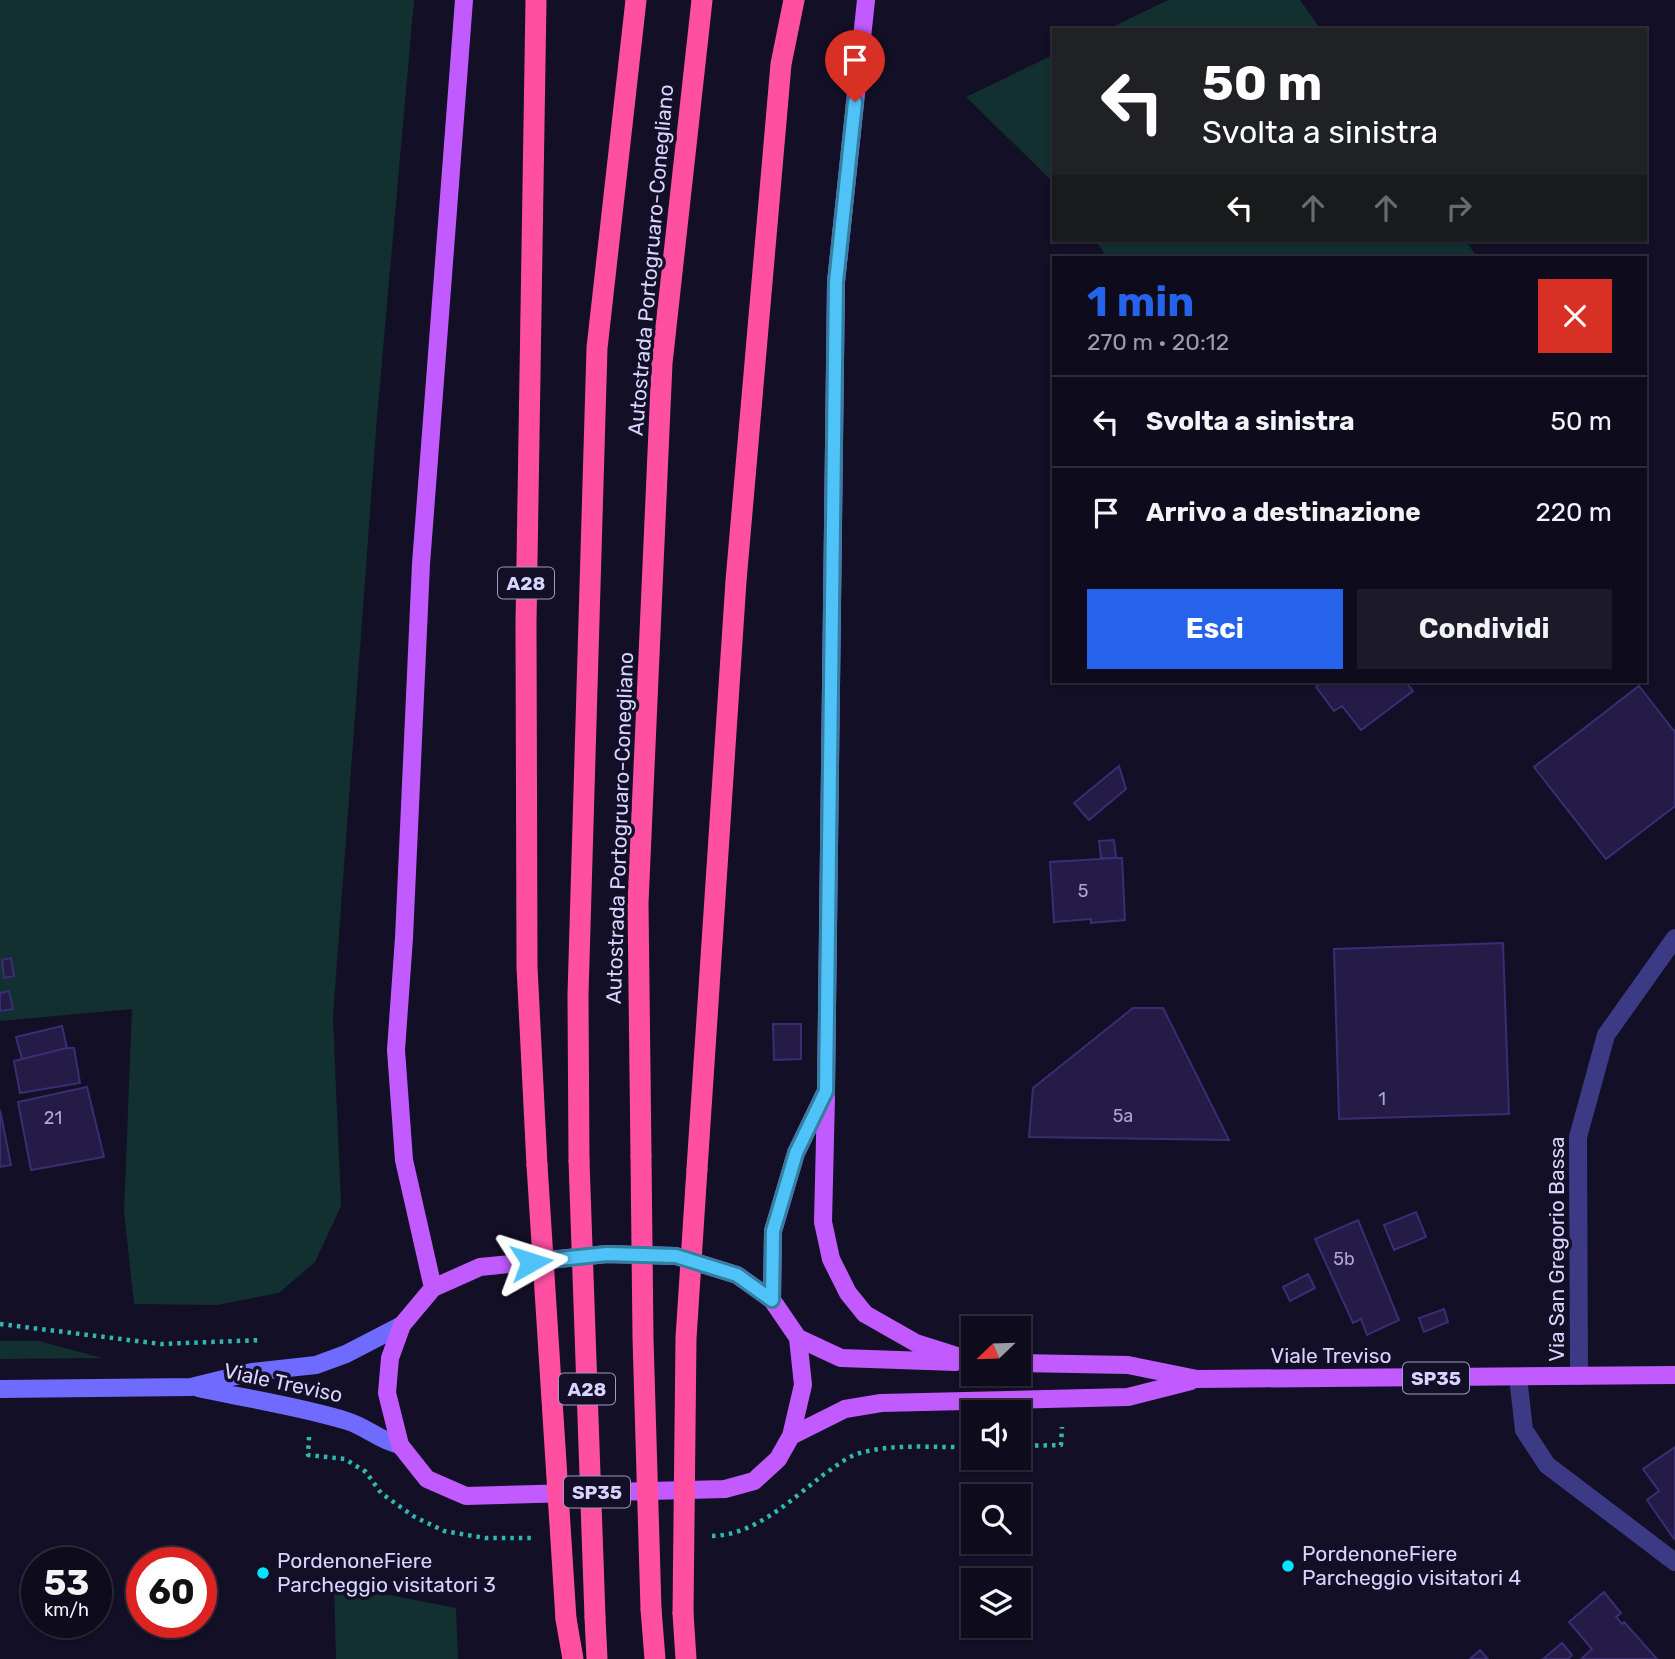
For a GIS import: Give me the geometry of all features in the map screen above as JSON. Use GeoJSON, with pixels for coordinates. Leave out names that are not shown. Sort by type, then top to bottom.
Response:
{"type":"FeatureCollection","features":[{"type":"Feature","properties":{"kind":"highway","name":"A28"},"geometry":{"type":"LineString","coordinates":[[536,0],[526,623],[527,967],[566,1619],[573,1659]]}},
{"type":"Feature","properties":{"kind":"highway","name":"Autostrada Portogruaro-Conegliano"},"geometry":{"type":"LineString","coordinates":[[597,1659],[579,1161],[578,995],[597,348],[636,0]]}},
{"type":"Feature","properties":{"kind":"highway","name":"Autostrada Portogruaro-Conegliano"},"geometry":{"type":"LineString","coordinates":[[655,1659],[651,1609],[643,1338],[638,903],[662,363],[702,0]]}},
{"type":"Feature","properties":{"kind":"highway"},"geometry":{"type":"LineString","coordinates":[[686,1659],[683,1613],[686,1338],[697,1169],[738,554],[781,64],[794,0]]}},
{"type":"Feature","properties":{"kind":"main road"},"geometry":{"type":"LineString","coordinates":[[433,1288],[404,1160],[397,1050],[421,564],[464,0]]}},
{"type":"Feature","properties":{"kind":"main road"},"geometry":{"type":"LineString","coordinates":[[866,0],[836,282],[823,1222],[831,1259],[848,1293],[864,1314],[916,1343],[961,1358]]}},
{"type":"Feature","properties":{"kind":"main road"},"geometry":{"type":"LineString","coordinates":[[772,1300],[773,1231],[796,1153],[826,1091]]}},
{"type":"Feature","properties":{"kind":"main road","name":"Viale Treviso"},"geometry":{"type":"LineString","coordinates":[[607,1254],[676,1256],[737,1275],[772,1300],[798,1338],[803,1385],[791,1436],[778,1459],[754,1481],[725,1489],[466,1496],[427,1479],[400,1445],[387,1393],[390,1359],[402,1325],[433,1288],[480,1267],[607,1254]]}},
{"type":"Feature","properties":{"kind":"main road","name":"Viale Treviso"},"geometry":{"type":"LineString","coordinates":[[191,1387],[253,1372],[316,1365],[346,1354],[402,1325]]}},
{"type":"Feature","properties":{"kind":"main road"},"geometry":{"type":"LineString","coordinates":[[798,1338],[841,1358],[961,1362]]}},
{"type":"Feature","properties":{"kind":"main road","name":"Viale Treviso"},"geometry":{"type":"LineString","coordinates":[[1031,1363],[1128,1365],[1197,1379],[1675,1375]]}},
{"type":"Feature","properties":{"kind":"main road","name":"Viale Treviso"},"geometry":{"type":"LineString","coordinates":[[791,1436],[845,1409],[881,1403],[1128,1397],[1197,1379]]}},
{"type":"Feature","properties":{"kind":"main road","name":"Viale Treviso"},"geometry":{"type":"LineString","coordinates":[[0,1389],[191,1387],[311,1410],[354,1423],[383,1441],[400,1445]]}},
{"type":"Feature","properties":{"kind":"street","name":"Via San Gregorio Bassa"},"geometry":{"type":"LineString","coordinates":[[1579,1376],[1578,1137],[1606,1035],[1675,938]]}},
{"type":"Feature","properties":{"kind":"street"},"geometry":{"type":"LineString","coordinates":[[1518,1377],[1524,1430],[1547,1465],[1675,1562]]}},
{"type":"Feature","properties":{"kind":"path"},"geometry":{"type":"LineString","coordinates":[[0,1324],[161,1344],[266,1340]]}},
{"type":"Feature","properties":{"kind":"path"},"geometry":{"type":"LineString","coordinates":[[311,1410],[308,1455],[345,1458],[366,1472],[381,1493],[413,1516],[444,1531],[485,1538],[544,1538]]}},
{"type":"Feature","properties":{"kind":"path"},"geometry":{"type":"LineString","coordinates":[[706,1536],[720,1536],[757,1524],[841,1462],[859,1453],[885,1449],[961,1447]]}},
{"type":"Feature","properties":{"kind":"green space"},"geometry":{"type":"Polygon","coordinates":[[[0,0],[414,0],[377,417],[333,1016],[341,1206],[315,1262],[279,1293],[217,1305],[134,1304],[124,1212],[132,1009],[0,1021],[0,0]]]}},
{"type":"Feature","properties":{"kind":"green space"},"geometry":{"type":"Polygon","coordinates":[[[1168,0],[1300,0],[1320,28],[1110,28],[1168,0]]]}},
{"type":"Feature","properties":{"kind":"green space"},"geometry":{"type":"Polygon","coordinates":[[[1052,55],[1052,181],[966,97],[1052,55]]]}},
{"type":"Feature","properties":{"kind":"green space"},"geometry":{"type":"Polygon","coordinates":[[[1096,242],[1466,242],[1476,256],[1106,256],[1096,242]]]}},
{"type":"Feature","properties":{"kind":"green space"},"geometry":{"type":"Polygon","coordinates":[[[0,1341],[39,1341],[102,1358],[0,1359],[0,1341]]]}},
{"type":"Feature","properties":{"kind":"green space"},"geometry":{"type":"Polygon","coordinates":[[[334,1584],[456,1608],[458,1659],[336,1659],[334,1584]]]}},
{"type":"Feature","properties":{"kind":"building"},"geometry":{"type":"Polygon","coordinates":[[[1321,683],[1407,683],[1413,691],[1361,730],[1342,706],[1334,711],[1316,687],[1321,683]]]}},
{"type":"Feature","properties":{"kind":"building"},"geometry":{"type":"Polygon","coordinates":[[[1639,686],[1675,730],[1675,806],[1606,859],[1534,767],[1639,686]]]}},
{"type":"Feature","properties":{"kind":"building"},"geometry":{"type":"Polygon","coordinates":[[[1119,766],[1126,789],[1089,820],[1074,803],[1119,766]]]}},
{"type":"Feature","properties":{"kind":"building"},"geometry":{"type":"Polygon","coordinates":[[[1114,840],[1116,858],[1101,858],[1099,841],[1114,840]]]}},
{"type":"Feature","properties":{"kind":"building"},"geometry":{"type":"Polygon","coordinates":[[[1122,858],[1125,920],[1054,922],[1050,862],[1122,858]]]}},
{"type":"Feature","properties":{"kind":"building"},"geometry":{"type":"Polygon","coordinates":[[[1503,943],[1509,1114],[1339,1119],[1334,949],[1503,943]]]}},
{"type":"Feature","properties":{"kind":"building"},"geometry":{"type":"Polygon","coordinates":[[[11,958],[14,976],[4,978],[2,960],[11,958]]]}},
{"type":"Feature","properties":{"kind":"building"},"geometry":{"type":"Polygon","coordinates":[[[9,991],[13,1009],[0,1011],[0,993],[9,991]]]}},
{"type":"Feature","properties":{"kind":"building"},"geometry":{"type":"Polygon","coordinates":[[[1133,1008],[1163,1008],[1229,1140],[1029,1137],[1033,1088],[1133,1008]]]}},
{"type":"Feature","properties":{"kind":"building"},"geometry":{"type":"Polygon","coordinates":[[[773,1024],[801,1024],[801,1059],[774,1060],[773,1024]]]}},
{"type":"Feature","properties":{"kind":"building"},"geometry":{"type":"Polygon","coordinates":[[[62,1026],[67,1048],[22,1059],[16,1037],[62,1026]]]}},
{"type":"Feature","properties":{"kind":"building"},"geometry":{"type":"Polygon","coordinates":[[[74,1048],[80,1083],[20,1093],[14,1061],[74,1048]]]}},
{"type":"Feature","properties":{"kind":"building"},"geometry":{"type":"Polygon","coordinates":[[[87,1087],[104,1157],[31,1170],[18,1102],[87,1087]]]}},
{"type":"Feature","properties":{"kind":"building"},"geometry":{"type":"Polygon","coordinates":[[[0,1110],[11,1165],[0,1167],[0,1110]]]}},
{"type":"Feature","properties":{"kind":"building"},"geometry":{"type":"Polygon","coordinates":[[[1416,1212],[1426,1237],[1394,1250],[1384,1225],[1416,1212]]]}},
{"type":"Feature","properties":{"kind":"building"},"geometry":{"type":"Polygon","coordinates":[[[1358,1220],[1399,1320],[1367,1335],[1361,1319],[1353,1323],[1315,1239],[1358,1220]]]}},
{"type":"Feature","properties":{"kind":"building"},"geometry":{"type":"Polygon","coordinates":[[[1308,1274],[1315,1288],[1290,1301],[1283,1287],[1308,1274]]]}},
{"type":"Feature","properties":{"kind":"building"},"geometry":{"type":"Polygon","coordinates":[[[1444,1309],[1448,1322],[1424,1332],[1419,1318],[1444,1309]]]}},
{"type":"Feature","properties":{"kind":"building"},"geometry":{"type":"Polygon","coordinates":[[[1675,1447],[1674,1539],[1647,1500],[1659,1491],[1643,1469],[1675,1447]]]}},
{"type":"Feature","properties":{"kind":"building"},"geometry":{"type":"Polygon","coordinates":[[[1604,1592],[1621,1613],[1616,1617],[1622,1624],[1624,1622],[1657,1659],[1581,1659],[1592,1649],[1569,1622],[1604,1592]]]}},
{"type":"Feature","properties":{"kind":"building"},"geometry":{"type":"Polygon","coordinates":[[[1562,1643],[1572,1655],[1568,1659],[1543,1659],[1562,1643]]]}},
{"type":"Feature","properties":{"kind":"building"},"geometry":{"type":"Polygon","coordinates":[[[1480,1650],[1488,1659],[1470,1659],[1480,1650]]]}},
{"type":"Feature","properties":{"kind":"place","name":"PordenoneFiere Parcheggio visitatori 4"},"geometry":{"type":"Point","coordinates":[1288,1566]}},
{"type":"Feature","properties":{"kind":"place","name":"PordenoneFiere Parcheggio visitatori 3"},"geometry":{"type":"Point","coordinates":[263,1573]}},
{"type":"Feature","properties":{"kind":"route"},"geometry":{"type":"LineString","coordinates":[[531,1262],[607,1254],[676,1256],[737,1275],[772,1300],[773,1231],[796,1153],[826,1091],[836,282],[855,102]]}}]}
